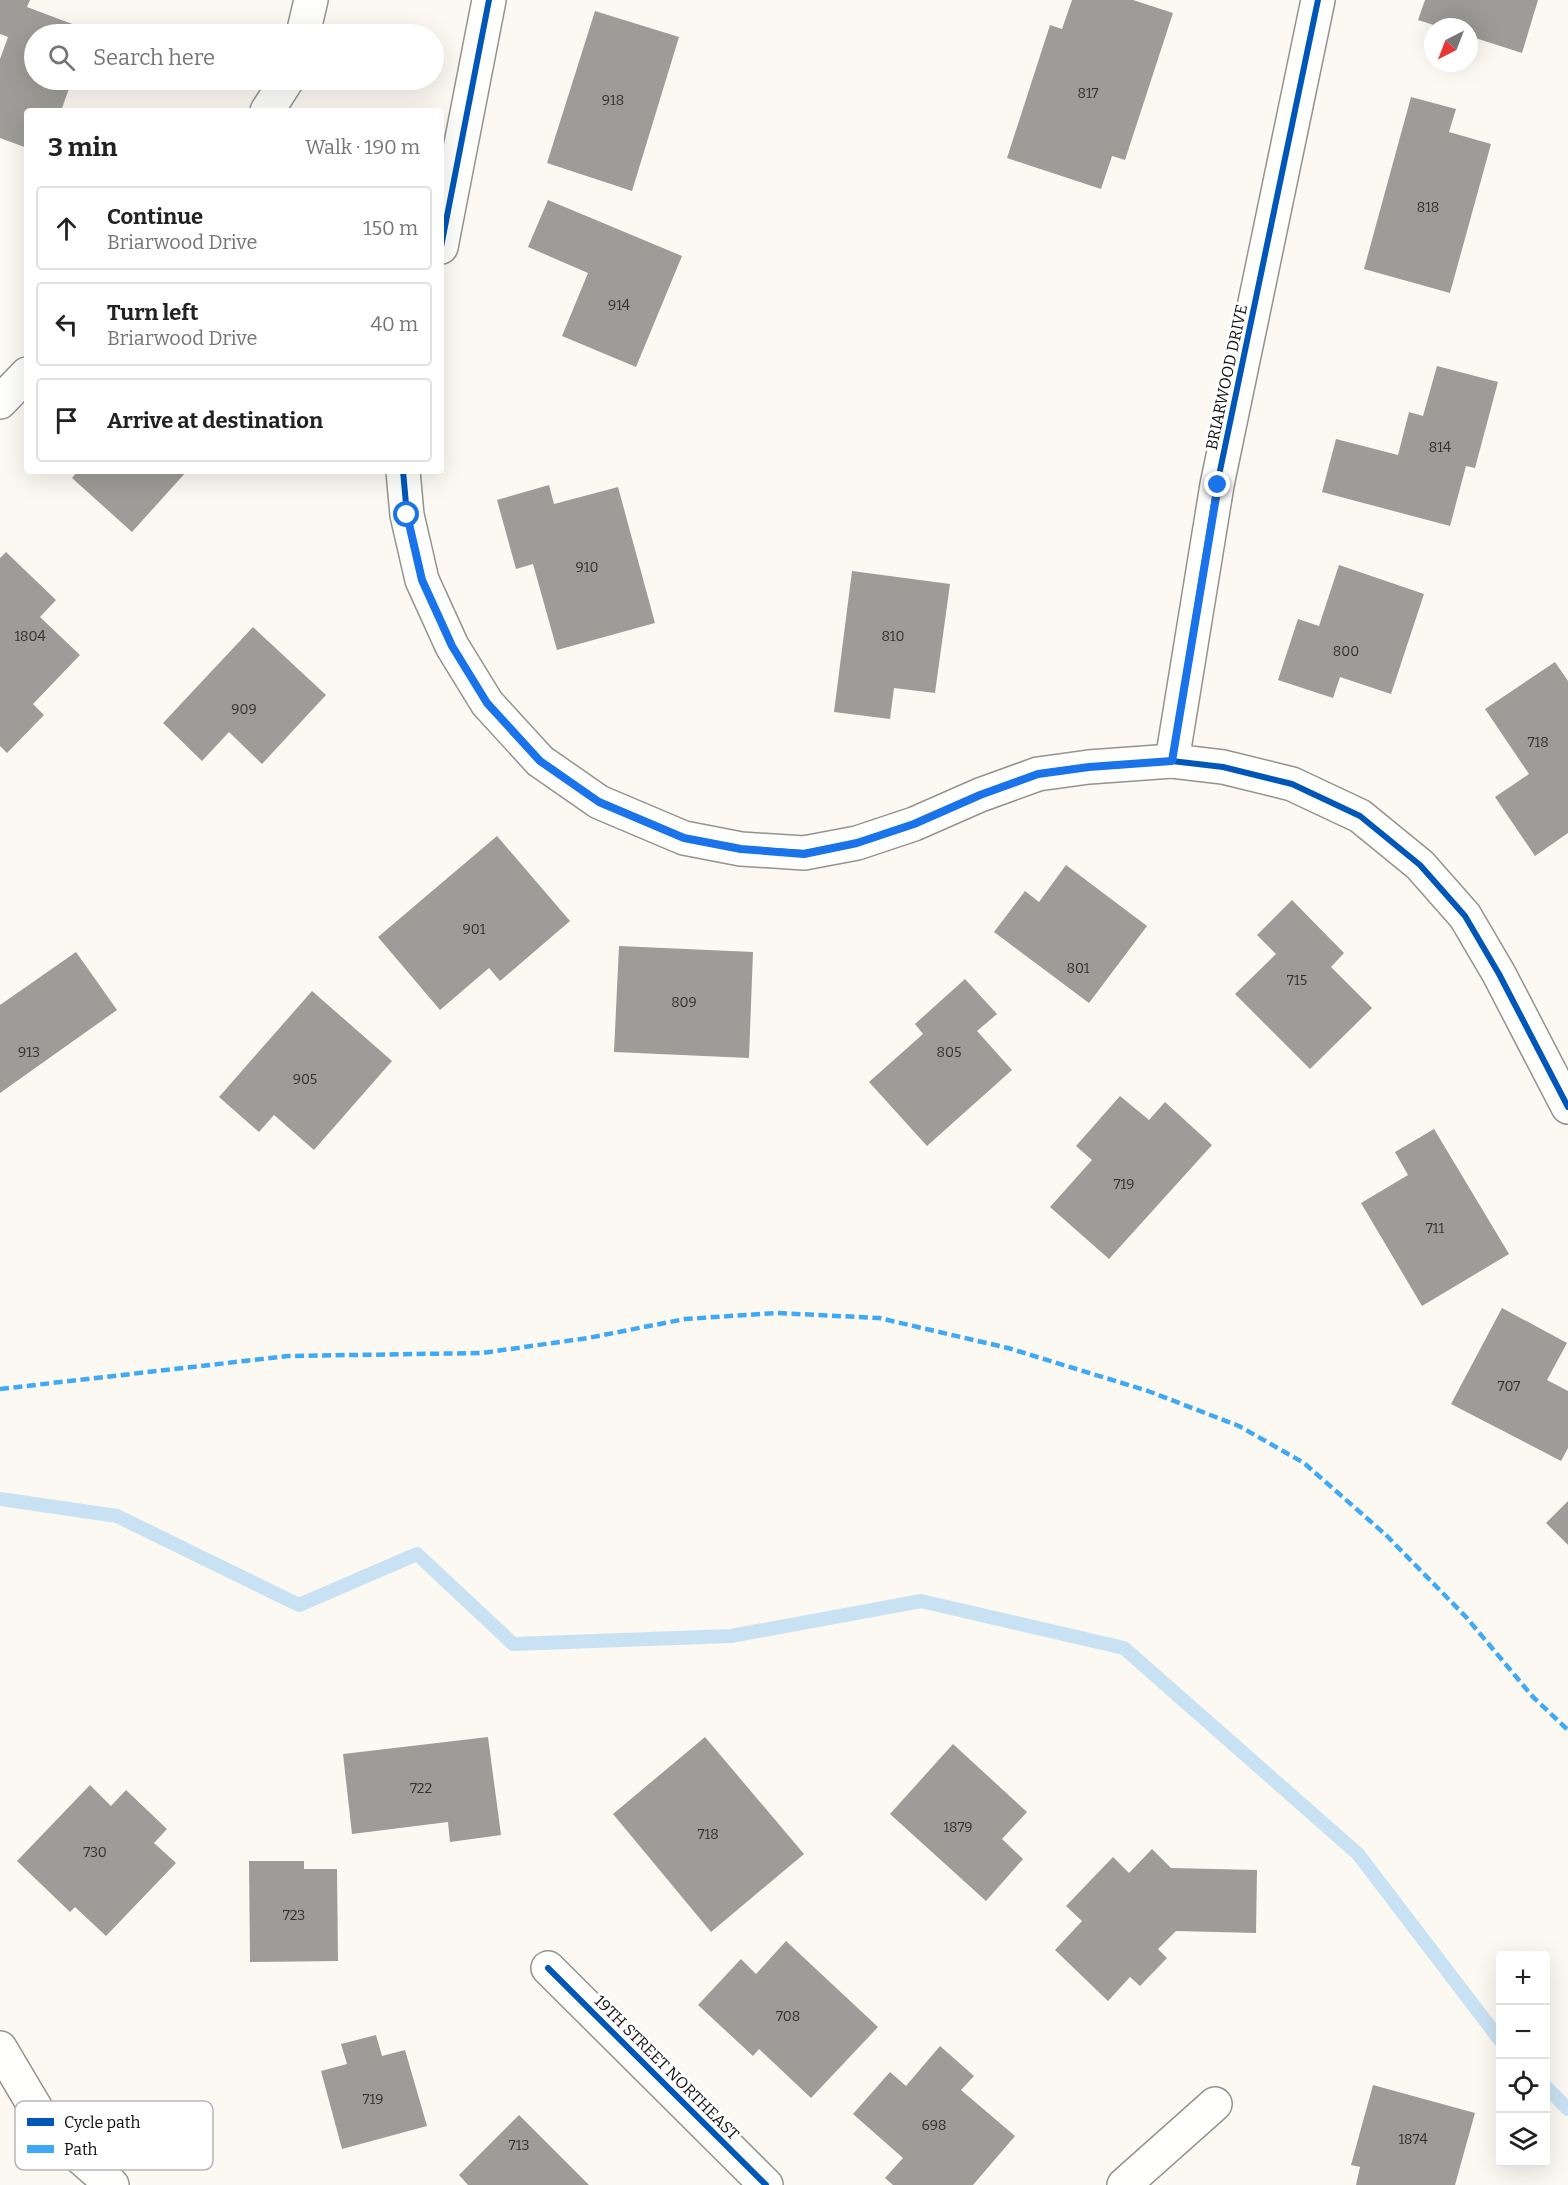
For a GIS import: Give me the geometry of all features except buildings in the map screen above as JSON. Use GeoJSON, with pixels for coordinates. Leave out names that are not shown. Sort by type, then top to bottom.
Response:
{"type":"FeatureCollection","features":[{"type":"Feature","properties":{"kind":"street"},"geometry":{"type":"LineString","coordinates":[[305,24],[311,0]]}},
{"type":"Feature","properties":{"kind":"street"},"geometry":{"type":"LineString","coordinates":[[444,232],[489,0]]}},
{"type":"Feature","properties":{"kind":"street","name":"BRIARWOOD DRIVE"},"geometry":{"type":"LineString","coordinates":[[1172,761],[1218,485],[1318,0]]}},
{"type":"Feature","properties":{"kind":"street"},"geometry":{"type":"LineString","coordinates":[[269,108],[281,90]]}},
{"type":"Feature","properties":{"kind":"street"},"geometry":{"type":"LineString","coordinates":[[0,402],[24,377]]}},
{"type":"Feature","properties":{"kind":"street"},"geometry":{"type":"LineString","coordinates":[[403,474],[407,515],[422,580],[452,646],[487,703],[540,761],[599,802],[684,838],[741,849],[804,854],[857,843],[905,827],[980,795],[1038,774],[1089,767],[1172,761],[1223,767],[1292,784],[1360,816],[1420,865],[1465,916],[1499,974],[1568,1107]]}},
{"type":"Feature","properties":{"kind":"street","name":"19TH STREET NORTHEAST"},"geometry":{"type":"LineString","coordinates":[[548,1968],[766,2185]]}},
{"type":"Feature","properties":{"kind":"street"},"geometry":{"type":"LineString","coordinates":[[0,2048],[31,2101]]}},
{"type":"Feature","properties":{"kind":"street"},"geometry":{"type":"LineString","coordinates":[[1124,2185],[1215,2104]]}},
{"type":"Feature","properties":{"kind":"street"},"geometry":{"type":"LineString","coordinates":[[94,2170],[111,2185]]}},
{"type":"Feature","properties":{"kind":"waterway"},"geometry":{"type":"LineString","coordinates":[[0,1499],[117,1516],[299,1605],[417,1554],[513,1644],[731,1636],[921,1601],[1124,1648],[1358,1854],[1496,2035]]}},
{"type":"Feature","properties":{"kind":"waterway"},"geometry":{"type":"LineString","coordinates":[[1550,2091],[1568,2109]]}},
{"type":"Feature","properties":{"kind":"marked path"},"geometry":{"type":"LineString","coordinates":[[0,1389],[288,1356],[482,1353],[588,1338],[685,1319],[777,1313],[879,1318],[1008,1348],[1148,1391],[1239,1426],[1304,1463],[1386,1535],[1466,1617],[1533,1697],[1568,1730]]}},
{"type":"Feature","properties":{"kind":"cycle path"},"geometry":{"type":"LineString","coordinates":[[444,232],[489,0]]}},
{"type":"Feature","properties":{"kind":"cycle path"},"geometry":{"type":"LineString","coordinates":[[1172,761],[1217,485],[1318,0]]}},
{"type":"Feature","properties":{"kind":"cycle path"},"geometry":{"type":"LineString","coordinates":[[403,474],[407,515],[422,580],[452,646],[487,703],[540,761],[599,802],[684,838],[741,849],[804,853],[857,843],[914,824],[980,795],[1038,774],[1089,767],[1172,761],[1223,767],[1292,784],[1360,816],[1420,865],[1465,916],[1499,974],[1568,1107]]}},
{"type":"Feature","properties":{"kind":"cycle path"},"geometry":{"type":"LineString","coordinates":[[548,1968],[766,2185]]}},
{"type":"Feature","properties":{"kind":"route"},"geometry":{"type":"LineString","coordinates":[[407,515],[422,580],[452,646],[487,703],[540,761],[599,802],[684,838],[741,849],[804,854],[857,843],[914,824],[980,795],[1038,774],[1089,767],[1172,761],[1218,485]]}}]}
